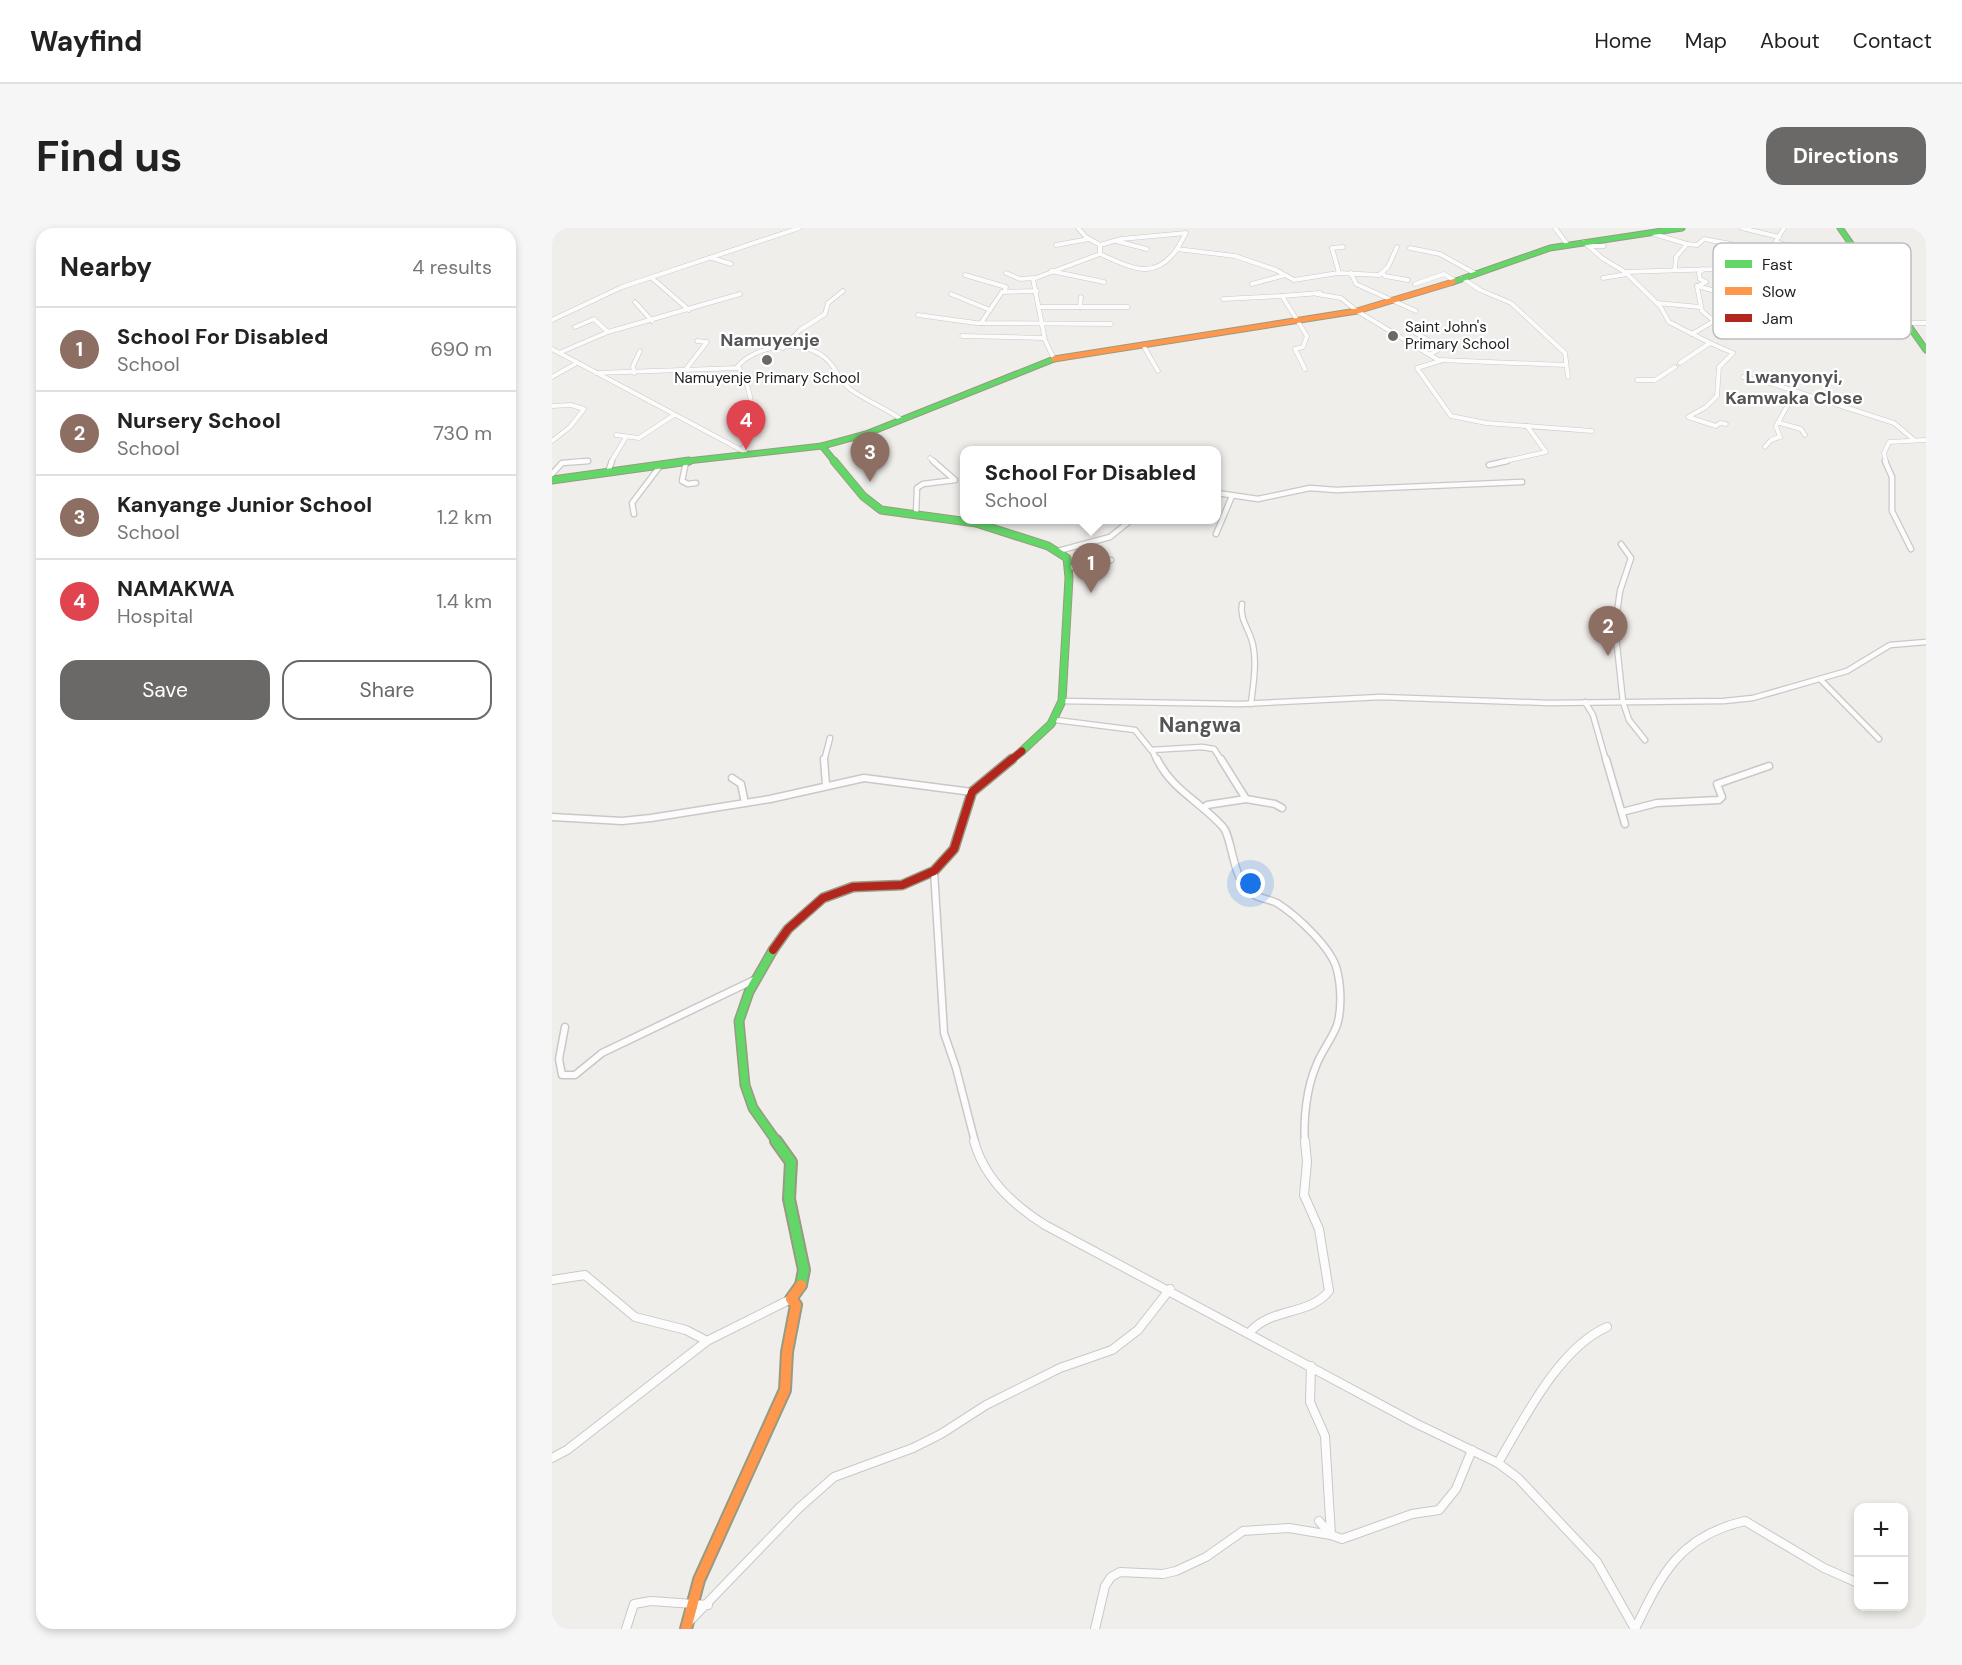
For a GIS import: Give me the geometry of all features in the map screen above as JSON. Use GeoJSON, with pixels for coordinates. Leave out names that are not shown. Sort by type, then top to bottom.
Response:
{"type":"FeatureCollection","features":[{"type":"Feature","properties":{"kind":"main road"},"geometry":{"type":"LineString","coordinates":[[552,480],[660,466],[744,451],[822,446],[866,434],[1054,359],[1357,311],[1395,301],[1567,244],[1586,244],[1682,228]]}},
{"type":"Feature","properties":{"kind":"main road"},"geometry":{"type":"LineString","coordinates":[[1840,228],[1851,243]]}},
{"type":"Feature","properties":{"kind":"main road"},"geometry":{"type":"LineString","coordinates":[[1911,329],[1926,350]]}},
{"type":"Feature","properties":{"kind":"main road"},"geometry":{"type":"LineString","coordinates":[[822,446],[842,473],[875,506],[891,513],[916,514],[960,521]]}},
{"type":"Feature","properties":{"kind":"main road"},"geometry":{"type":"LineString","coordinates":[[687,1626],[699,1580],[785,1389],[787,1352],[796,1305],[791,1299],[801,1285],[804,1270],[789,1199],[792,1181],[791,1162],[753,1108],[745,1084],[739,1021],[749,992],[754,980],[788,929],[823,898],[853,887],[902,885],[934,871],[954,849],[972,792],[1030,746],[1056,720],[1062,701],[1069,568],[1067,558],[1058,551],[993,527],[975,524]]}},
{"type":"Feature","properties":{"kind":"street"},"geometry":{"type":"LineString","coordinates":[[552,320],[616,290],[800,228]]}},
{"type":"Feature","properties":{"kind":"street"},"geometry":{"type":"LineString","coordinates":[[1078,228],[1089,239],[1100,245],[1186,233]]}},
{"type":"Feature","properties":{"kind":"street"},"geometry":{"type":"LineString","coordinates":[[1167,228],[1168,234]]}},
{"type":"Feature","properties":{"kind":"street"},"geometry":{"type":"LineString","coordinates":[[1006,273],[1020,279],[1034,278],[1100,254],[1139,271],[1167,263],[1191,228]]}},
{"type":"Feature","properties":{"kind":"street"},"geometry":{"type":"LineString","coordinates":[[1555,228],[1567,244]]}},
{"type":"Feature","properties":{"kind":"street"},"geometry":{"type":"LineString","coordinates":[[1742,228],[1779,237]]}},
{"type":"Feature","properties":{"kind":"street"},"geometry":{"type":"LineString","coordinates":[[1779,243],[1776,242],[1784,228]]}},
{"type":"Feature","properties":{"kind":"street"},"geometry":{"type":"LineString","coordinates":[[1654,234],[1687,244],[1697,245],[1704,240],[1724,243]]}},
{"type":"Feature","properties":{"kind":"street"},"geometry":{"type":"LineString","coordinates":[[1056,245],[1089,239]]}},
{"type":"Feature","properties":{"kind":"street"},"geometry":{"type":"LineString","coordinates":[[1331,240],[1339,273]]}},
{"type":"Feature","properties":{"kind":"street"},"geometry":{"type":"LineString","coordinates":[[1116,241],[1147,249]]}},
{"type":"Feature","properties":{"kind":"street"},"geometry":{"type":"LineString","coordinates":[[1586,244],[1604,246]]}},
{"type":"Feature","properties":{"kind":"street"},"geometry":{"type":"LineString","coordinates":[[1586,244],[1626,273],[1657,303],[1666,319],[1710,343],[1733,352],[1719,367],[1717,396],[1706,407],[1688,417],[1716,426],[1720,423],[1726,424]]}},
{"type":"Feature","properties":{"kind":"street"},"geometry":{"type":"LineString","coordinates":[[1675,269],[1677,257],[1687,244]]}},
{"type":"Feature","properties":{"kind":"street"},"geometry":{"type":"LineString","coordinates":[[1100,245],[1100,254]]}},
{"type":"Feature","properties":{"kind":"street"},"geometry":{"type":"LineString","coordinates":[[1333,247],[1343,247]]}},
{"type":"Feature","properties":{"kind":"street"},"geometry":{"type":"LineString","coordinates":[[1294,280],[1339,273],[1376,275],[1382,273],[1397,248]]}},
{"type":"Feature","properties":{"kind":"street"},"geometry":{"type":"LineString","coordinates":[[1410,248],[1440,254],[1476,274]]}},
{"type":"Feature","properties":{"kind":"street"},"geometry":{"type":"LineString","coordinates":[[1177,249],[1234,256],[1294,280],[1301,294]]}},
{"type":"Feature","properties":{"kind":"street"},"geometry":{"type":"LineString","coordinates":[[712,258],[731,264]]}},
{"type":"Feature","properties":{"kind":"street"},"geometry":{"type":"LineString","coordinates":[[1603,278],[1626,273],[1713,268]]}},
{"type":"Feature","properties":{"kind":"street"},"geometry":{"type":"LineString","coordinates":[[1697,286],[1706,282],[1701,280],[1699,273],[1703,269]]}},
{"type":"Feature","properties":{"kind":"street"},"geometry":{"type":"LineString","coordinates":[[1050,271],[1104,282]]}},
{"type":"Feature","properties":{"kind":"street"},"geometry":{"type":"LineString","coordinates":[[1351,273],[1356,284],[1416,311]]}},
{"type":"Feature","properties":{"kind":"street"},"geometry":{"type":"LineString","coordinates":[[1382,273],[1386,276],[1408,280]]}},
{"type":"Feature","properties":{"kind":"street"},"geometry":{"type":"LineString","coordinates":[[1414,284],[1444,274],[1511,303],[1564,352],[1568,377]]}},
{"type":"Feature","properties":{"kind":"street"},"geometry":{"type":"LineString","coordinates":[[965,275],[1006,287],[1005,290]]}},
{"type":"Feature","properties":{"kind":"street"},"geometry":{"type":"LineString","coordinates":[[1252,284],[1285,275]]}},
{"type":"Feature","properties":{"kind":"street"},"geometry":{"type":"LineString","coordinates":[[652,278],[689,310]]}},
{"type":"Feature","properties":{"kind":"street"},"geometry":{"type":"LineString","coordinates":[[1034,278],[1040,307],[1039,322],[1054,359]]}},
{"type":"Feature","properties":{"kind":"street"},"geometry":{"type":"LineString","coordinates":[[1697,286],[1713,290]]}},
{"type":"Feature","properties":{"kind":"street"},"geometry":{"type":"LineString","coordinates":[[1697,286],[1700,307],[1713,320]]}},
{"type":"Feature","properties":{"kind":"street"},"geometry":{"type":"LineString","coordinates":[[616,290],[619,295]]}},
{"type":"Feature","properties":{"kind":"street"},"geometry":{"type":"LineString","coordinates":[[981,323],[1005,290],[1037,291]]}},
{"type":"Feature","properties":{"kind":"street"},"geometry":{"type":"LineString","coordinates":[[783,348],[800,330],[825,314],[828,303],[843,291]]}},
{"type":"Feature","properties":{"kind":"street"},"geometry":{"type":"LineString","coordinates":[[1317,294],[1324,292]]}},
{"type":"Feature","properties":{"kind":"street"},"geometry":{"type":"LineString","coordinates":[[559,353],[609,332],[740,294]]}},
{"type":"Feature","properties":{"kind":"street"},"geometry":{"type":"LineString","coordinates":[[951,294],[990,310]]}},
{"type":"Feature","properties":{"kind":"street"},"geometry":{"type":"LineString","coordinates":[[1223,299],[1301,294],[1335,295],[1357,311],[1440,360]]}},
{"type":"Feature","properties":{"kind":"street"},"geometry":{"type":"LineString","coordinates":[[1282,296],[1307,336],[1303,347],[1296,350],[1305,369]]}},
{"type":"Feature","properties":{"kind":"street"},"geometry":{"type":"LineString","coordinates":[[1080,307],[1081,297]]}},
{"type":"Feature","properties":{"kind":"street"},"geometry":{"type":"LineString","coordinates":[[635,302],[652,321]]}},
{"type":"Feature","properties":{"kind":"street"},"geometry":{"type":"LineString","coordinates":[[1657,303],[1700,307]]}},
{"type":"Feature","properties":{"kind":"street"},"geometry":{"type":"LineString","coordinates":[[1040,307],[1128,307]]}},
{"type":"Feature","properties":{"kind":"street"},"geometry":{"type":"LineString","coordinates":[[918,315],[981,323],[1111,324]]}},
{"type":"Feature","properties":{"kind":"street"},"geometry":{"type":"LineString","coordinates":[[576,327],[594,319],[609,332]]}},
{"type":"Feature","properties":{"kind":"street"},"geometry":{"type":"LineString","coordinates":[[1692,334],[1713,322]]}},
{"type":"Feature","properties":{"kind":"street"},"geometry":{"type":"LineString","coordinates":[[1410,330],[1441,348],[1431,354]]}},
{"type":"Feature","properties":{"kind":"street"},"geometry":{"type":"LineString","coordinates":[[962,336],[1044,338]]}},
{"type":"Feature","properties":{"kind":"street"},"geometry":{"type":"LineString","coordinates":[[686,369],[707,342],[697,341]]}},
{"type":"Feature","properties":{"kind":"street"},"geometry":{"type":"LineString","coordinates":[[1680,363],[1710,343]]}},
{"type":"Feature","properties":{"kind":"street"},"geometry":{"type":"LineString","coordinates":[[1143,345],[1158,370]]}},
{"type":"Feature","properties":{"kind":"street"},"geometry":{"type":"LineString","coordinates":[[739,368],[741,361],[760,351],[783,348],[820,354],[828,360],[837,376],[851,389],[902,420]]}},
{"type":"Feature","properties":{"kind":"street"},"geometry":{"type":"LineString","coordinates":[[552,349],[575,364],[644,397],[725,443],[744,451],[755,406],[747,378],[739,368]]}},
{"type":"Feature","properties":{"kind":"street"},"geometry":{"type":"LineString","coordinates":[[634,373],[633,366],[640,351]]}},
{"type":"Feature","properties":{"kind":"street"},"geometry":{"type":"LineString","coordinates":[[1565,365],[1507,360],[1440,360],[1417,369],[1451,416],[1469,421],[1592,431]]}},
{"type":"Feature","properties":{"kind":"street"},"geometry":{"type":"LineString","coordinates":[[552,377],[575,364]]}},
{"type":"Feature","properties":{"kind":"street"},"geometry":{"type":"LineString","coordinates":[[1637,380],[1655,380],[1675,367]]}},
{"type":"Feature","properties":{"kind":"street"},"geometry":{"type":"LineString","coordinates":[[593,373],[739,368]]}},
{"type":"Feature","properties":{"kind":"street"},"geometry":{"type":"LineString","coordinates":[[1743,377],[1770,383],[1894,423],[1914,439]]}},
{"type":"Feature","properties":{"kind":"street"},"geometry":{"type":"LineString","coordinates":[[1765,447],[1771,440],[1780,437],[1776,426],[1780,423],[1790,401],[1801,394]]}},
{"type":"Feature","properties":{"kind":"street"},"geometry":{"type":"LineString","coordinates":[[1774,396],[1790,401]]}},
{"type":"Feature","properties":{"kind":"street"},"geometry":{"type":"LineString","coordinates":[[552,406],[576,406],[585,410],[570,427],[552,441]]}},
{"type":"Feature","properties":{"kind":"street"},"geometry":{"type":"LineString","coordinates":[[616,435],[639,438],[674,415]]}},
{"type":"Feature","properties":{"kind":"street"},"geometry":{"type":"LineString","coordinates":[[1780,423],[1801,429],[1805,435]]}},
{"type":"Feature","properties":{"kind":"street"},"geometry":{"type":"LineString","coordinates":[[1489,465],[1546,452],[1527,426]]}},
{"type":"Feature","properties":{"kind":"street"},"geometry":{"type":"LineString","coordinates":[[612,472],[609,469],[610,465],[620,443],[626,437]]}},
{"type":"Feature","properties":{"kind":"street"},"geometry":{"type":"LineString","coordinates":[[1911,549],[1909,538],[1897,523],[1892,510],[1892,477],[1884,464],[1888,442],[1926,440]]}},
{"type":"Feature","properties":{"kind":"street"},"geometry":{"type":"LineString","coordinates":[[916,514],[918,488],[923,484],[955,480],[930,458]]}},
{"type":"Feature","properties":{"kind":"street"},"geometry":{"type":"LineString","coordinates":[[552,474],[562,463],[588,461]]}},
{"type":"Feature","properties":{"kind":"street"},"geometry":{"type":"LineString","coordinates":[[686,462],[682,481],[688,484],[696,483]]}},
{"type":"Feature","properties":{"kind":"street"},"geometry":{"type":"LineString","coordinates":[[634,514],[632,503],[660,466]]}},
{"type":"Feature","properties":{"kind":"street"},"geometry":{"type":"LineString","coordinates":[[1221,494],[1258,499],[1314,488],[1336,490],[1522,482]]}},
{"type":"Feature","properties":{"kind":"street"},"geometry":{"type":"LineString","coordinates":[[1221,516],[1232,496]]}},
{"type":"Feature","properties":{"kind":"street"},"geometry":{"type":"LineString","coordinates":[[1058,551],[1110,537],[1125,524]]}},
{"type":"Feature","properties":{"kind":"street"},"geometry":{"type":"LineString","coordinates":[[1216,534],[1218,524]]}},
{"type":"Feature","properties":{"kind":"street"},"geometry":{"type":"LineString","coordinates":[[1621,544],[1631,558],[1620,591],[1614,627],[1623,702],[1629,720],[1645,740]]}},
{"type":"Feature","properties":{"kind":"street"},"geometry":{"type":"LineString","coordinates":[[1069,568],[1111,560]]}},
{"type":"Feature","properties":{"kind":"street"},"geometry":{"type":"LineString","coordinates":[[1242,604],[1240,615],[1248,626],[1255,651],[1256,668],[1251,704]]}},
{"type":"Feature","properties":{"kind":"street"},"geometry":{"type":"LineString","coordinates":[[1062,701],[1251,704],[1381,697],[1585,702],[1737,700],[1820,679],[1858,666],[1886,646],[1926,642]]}},
{"type":"Feature","properties":{"kind":"street"},"geometry":{"type":"LineString","coordinates":[[1820,679],[1879,739]]}},
{"type":"Feature","properties":{"kind":"street"},"geometry":{"type":"LineString","coordinates":[[1585,702],[1593,715],[1600,746],[1625,824]]}},
{"type":"Feature","properties":{"kind":"street"},"geometry":{"type":"LineString","coordinates":[[1056,720],[1135,730],[1148,749],[1152,750],[1212,748],[1246,799]]}},
{"type":"Feature","properties":{"kind":"street"},"geometry":{"type":"LineString","coordinates":[[826,785],[823,764],[830,738]]}},
{"type":"Feature","properties":{"kind":"street"},"geometry":{"type":"LineString","coordinates":[[1152,750],[1166,776],[1225,829],[1231,858],[1246,890],[1255,896],[1276,903],[1316,937],[1331,955],[1338,975],[1337,1024],[1315,1067],[1304,1120],[1307,1162],[1304,1195],[1318,1229],[1329,1291],[1321,1301],[1265,1317],[1250,1332]]}},
{"type":"Feature","properties":{"kind":"street"},"geometry":{"type":"LineString","coordinates":[[1622,812],[1657,803],[1719,800],[1722,797],[1718,784],[1769,766]]}},
{"type":"Feature","properties":{"kind":"street"},"geometry":{"type":"LineString","coordinates":[[732,778],[741,784],[746,803]]}},
{"type":"Feature","properties":{"kind":"street"},"geometry":{"type":"LineString","coordinates":[[552,817],[622,821],[746,803],[826,785],[873,778],[972,792]]}},
{"type":"Feature","properties":{"kind":"street"},"geometry":{"type":"LineString","coordinates":[[1204,809],[1207,805],[1246,799],[1282,808]]}},
{"type":"Feature","properties":{"kind":"street"},"geometry":{"type":"LineString","coordinates":[[934,871],[944,1033],[983,1166],[997,1186],[1026,1213],[1415,1423],[1498,1463],[1518,1478],[1598,1562],[1635,1629]]}},
{"type":"Feature","properties":{"kind":"street"},"geometry":{"type":"LineString","coordinates":[[565,1027],[558,1066],[562,1075],[575,1075],[602,1053],[754,980]]}},
{"type":"Feature","properties":{"kind":"street"},"geometry":{"type":"LineString","coordinates":[[728,992],[749,992]]}},
{"type":"Feature","properties":{"kind":"street"},"geometry":{"type":"LineString","coordinates":[[552,1280],[585,1275],[635,1317],[686,1330],[707,1341]]}},
{"type":"Feature","properties":{"kind":"street"},"geometry":{"type":"LineString","coordinates":[[687,1626],[778,1528],[834,1477],[913,1448],[941,1434],[986,1405],[1060,1368],[1112,1350],[1138,1330],[1170,1289]]}},
{"type":"Feature","properties":{"kind":"street"},"geometry":{"type":"LineString","coordinates":[[552,1458],[567,1450],[707,1341],[791,1299]]}},
{"type":"Feature","properties":{"kind":"street"},"geometry":{"type":"LineString","coordinates":[[1498,1463],[1555,1375],[1591,1335],[1607,1327]]}},
{"type":"Feature","properties":{"kind":"street"},"geometry":{"type":"LineString","coordinates":[[1311,1366],[1310,1402],[1325,1436],[1331,1535]]}},
{"type":"Feature","properties":{"kind":"street"},"geometry":{"type":"LineString","coordinates":[[1095,1629],[1105,1586],[1111,1577],[1120,1572],[1163,1574],[1176,1571],[1206,1557],[1243,1531],[1289,1528],[1342,1539],[1412,1514],[1439,1510],[1455,1489],[1472,1450]]}},
{"type":"Feature","properties":{"kind":"street"},"geometry":{"type":"LineString","coordinates":[[1319,1521],[1331,1535]]}},
{"type":"Feature","properties":{"kind":"street"},"geometry":{"type":"LineString","coordinates":[[1635,1629],[1670,1562],[1705,1533],[1732,1523],[1745,1521],[1824,1568],[1854,1581]]}},
{"type":"Feature","properties":{"kind":"street"},"geometry":{"type":"LineString","coordinates":[[626,1629],[634,1604],[644,1600],[693,1606],[708,1605]]}},
{"type":"Feature","properties":{"kind":"traffic: fast"},"geometry":{"type":"LineString","coordinates":[[1453,282],[1550,248],[1682,228]]}},
{"type":"Feature","properties":{"kind":"traffic: fast"},"geometry":{"type":"LineString","coordinates":[[1840,228],[1851,243]]}},
{"type":"Feature","properties":{"kind":"traffic: fast"},"geometry":{"type":"LineString","coordinates":[[1911,329],[1926,350]]}},
{"type":"Feature","properties":{"kind":"traffic: fast"},"geometry":{"type":"LineString","coordinates":[[552,480],[745,453],[822,446],[866,434],[1054,359]]}},
{"type":"Feature","properties":{"kind":"traffic: fast"},"geometry":{"type":"LineString","coordinates":[[822,446],[863,496],[881,510],[960,521]]}},
{"type":"Feature","properties":{"kind":"traffic: fast"},"geometry":{"type":"LineString","coordinates":[[979,524],[1048,546],[1067,558],[1069,578],[1062,701],[1051,724],[1042,735],[1022,751]]}},
{"type":"Feature","properties":{"kind":"traffic: fast"},"geometry":{"type":"LineString","coordinates":[[773,950],[749,992],[739,1021],[745,1085],[753,1108],[791,1162],[789,1199],[804,1270],[801,1285]]}},
{"type":"Feature","properties":{"kind":"traffic: slow"},"geometry":{"type":"LineString","coordinates":[[1054,359],[1357,311],[1453,282]]}},
{"type":"Feature","properties":{"kind":"traffic: slow"},"geometry":{"type":"LineString","coordinates":[[686,1629],[699,1580],[785,1390],[787,1352],[796,1305],[791,1299],[801,1285]]}},
{"type":"Feature","properties":{"kind":"traffic: jam"},"geometry":{"type":"LineString","coordinates":[[773,950],[788,929],[823,898],[853,887],[902,885],[934,871],[954,849],[972,792],[1022,751]]}},
{"type":"Feature","properties":{"kind":"place","name":"Saint John's Primary School"},"geometry":{"type":"Point","coordinates":[1393,336]}},
{"type":"Feature","properties":{"kind":"place","name":"Namuyenje Primary School"},"geometry":{"type":"Point","coordinates":[767,360]}},
{"type":"Feature","properties":{"kind":"place","name":"NAMAKWA"},"geometry":{"type":"Point","coordinates":[746,450]}},
{"type":"Feature","properties":{"kind":"place","name":"Kanyange Junior School"},"geometry":{"type":"Point","coordinates":[870,482]}},
{"type":"Feature","properties":{"kind":"place","name":"School For Disabled"},"geometry":{"type":"Point","coordinates":[1091,593]}},
{"type":"Feature","properties":{"kind":"place","name":"Nursery School"},"geometry":{"type":"Point","coordinates":[1608,656]}},
{"type":"Feature","properties":{"kind":"district","name":"Namuyenje"},"geometry":{"type":"Point","coordinates":[770,340]}},
{"type":"Feature","properties":{"kind":"district","name":"Lwanyonyi, Kamwaka Close"},"geometry":{"type":"Point","coordinates":[1794,387]}},
{"type":"Feature","properties":{"kind":"district","name":"Nangwa"},"geometry":{"type":"Point","coordinates":[1200,725]}}]}
